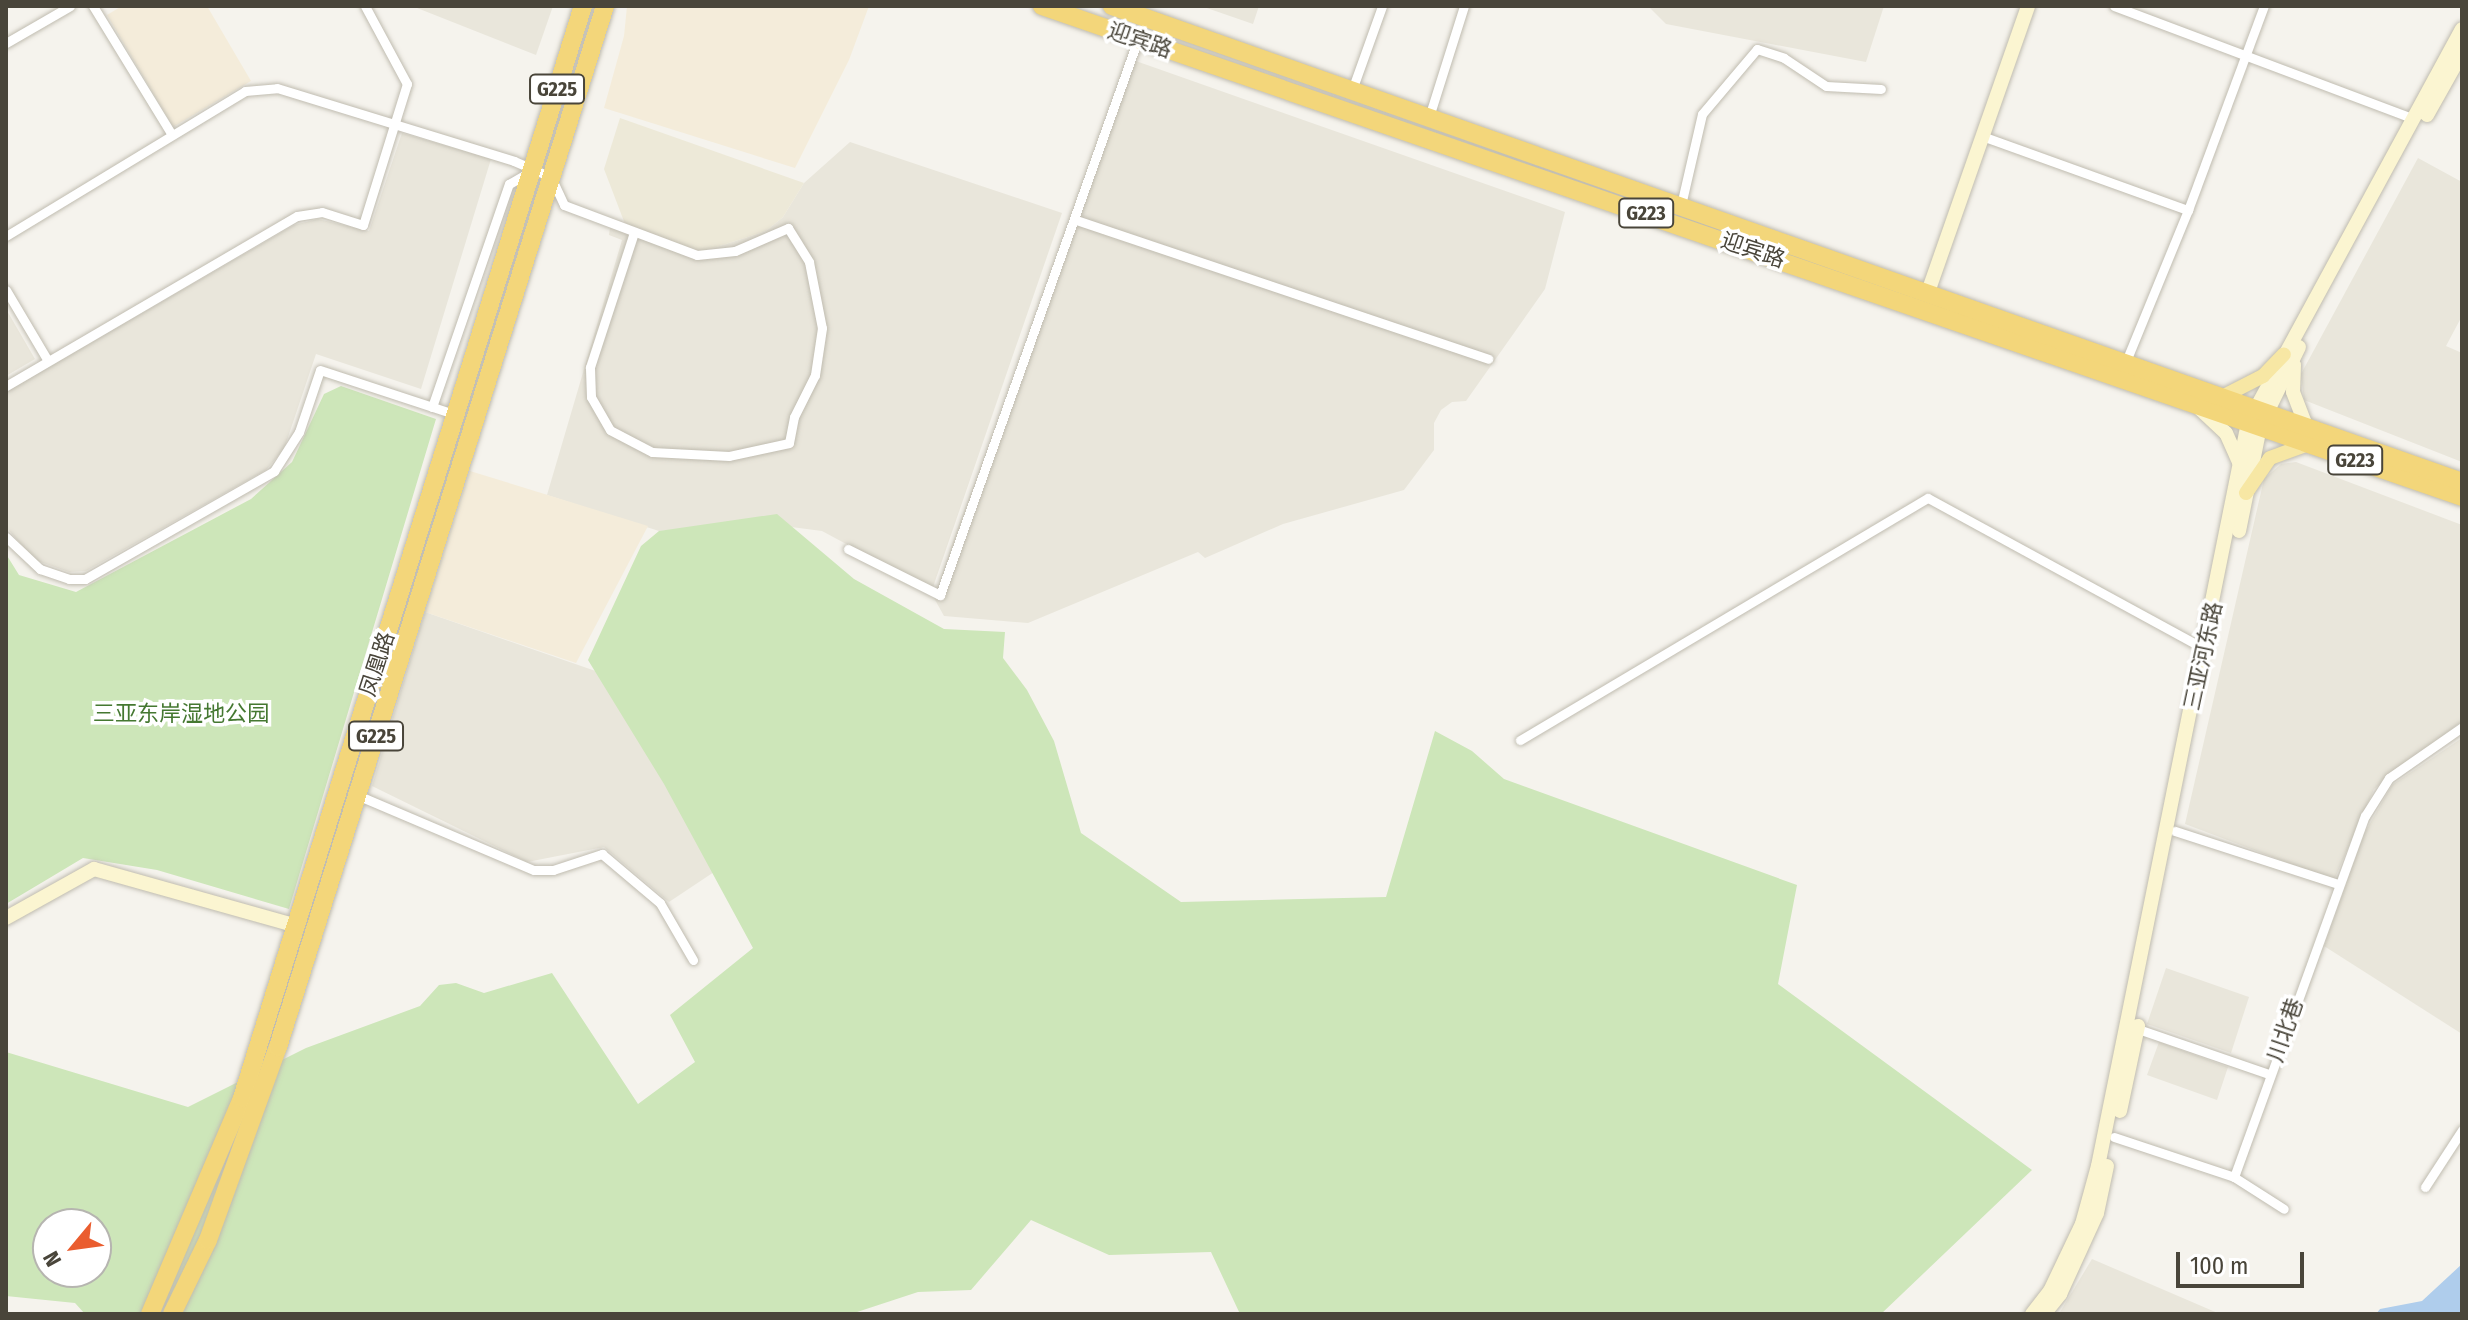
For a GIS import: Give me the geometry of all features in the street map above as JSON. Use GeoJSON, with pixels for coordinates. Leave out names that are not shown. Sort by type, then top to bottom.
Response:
{"type":"FeatureCollection","features":[{"type":"Feature","properties":{"kind":"highway","name":"凤凰路"},"geometry":{"type":"LineString","coordinates":[[150,1314],[242,1098],[583,6]]}},
{"type":"Feature","properties":{"kind":"highway","name":"凤凰路"},"geometry":{"type":"LineString","coordinates":[[172,1314],[208,1240],[278,1047],[605,6]]}},
{"type":"Feature","properties":{"kind":"highway","name":"迎宾路"},"geometry":{"type":"LineString","coordinates":[[1042,6],[2193,404],[2258,418],[2462,482]]}},
{"type":"Feature","properties":{"kind":"highway","name":"迎宾路"},"geometry":{"type":"LineString","coordinates":[[1112,6],[1145,11],[1352,90],[2126,361],[2222,397],[2258,418]]}},
{"type":"Feature","properties":{"kind":"highway","name":"迎宾路"},"geometry":{"type":"LineString","coordinates":[[2308,435],[2462,497]]}},
{"type":"Feature","properties":{"kind":"main road"},"geometry":{"type":"LineString","coordinates":[[1928,292],[2028,6]]}},
{"type":"Feature","properties":{"kind":"main road","name":"三亚河东路"},"geometry":{"type":"LineString","coordinates":[[2032,1314],[2050,1291],[2082,1224],[2098,1166],[2240,467],[2258,418],[2290,354],[2462,29]]}},
{"type":"Feature","properties":{"kind":"main road","name":"三亚河东路"},"geometry":{"type":"LineString","coordinates":[[2290,354],[2462,53]]}},
{"type":"Feature","properties":{"kind":"main road"},"geometry":{"type":"LineString","coordinates":[[2222,397],[2263,376],[2290,354]]}},
{"type":"Feature","properties":{"kind":"main road"},"geometry":{"type":"LineString","coordinates":[[2246,493],[2270,458],[2308,435],[2293,392],[2290,354]]}},
{"type":"Feature","properties":{"kind":"main road"},"geometry":{"type":"LineString","coordinates":[[2193,404],[2226,433],[2240,467]]}},
{"type":"Feature","properties":{"kind":"main road","name":"三亚河东路"},"geometry":{"type":"LineString","coordinates":[[2044,1314],[2060,1294],[2097,1213],[2138,1029],[2175,831],[2246,493],[2258,418]]}},
{"type":"Feature","properties":{"kind":"main road"},"geometry":{"type":"LineString","coordinates":[[6,918],[94,869],[297,926]]}},
{"type":"Feature","properties":{"kind":"street"},"geometry":{"type":"LineString","coordinates":[[6,43],[70,6]]}},
{"type":"Feature","properties":{"kind":"street"},"geometry":{"type":"LineString","coordinates":[[93,6],[172,135]]}},
{"type":"Feature","properties":{"kind":"street"},"geometry":{"type":"LineString","coordinates":[[6,386],[297,216],[322,212],[363,225],[407,84],[365,6]]}},
{"type":"Feature","properties":{"kind":"street"},"geometry":{"type":"LineString","coordinates":[[1352,90],[1382,6]]}},
{"type":"Feature","properties":{"kind":"street"},"geometry":{"type":"LineString","coordinates":[[1429,117],[1464,6]]}},
{"type":"Feature","properties":{"kind":"street"},"geometry":{"type":"LineString","coordinates":[[2114,6],[2414,119]]}},
{"type":"Feature","properties":{"kind":"street"},"geometry":{"type":"LineString","coordinates":[[2126,361],[2188,210],[2264,6]]}},
{"type":"Feature","properties":{"kind":"street"},"geometry":{"type":"LineString","coordinates":[[848,549],[940,595],[1138,39]]}},
{"type":"Feature","properties":{"kind":"street"},"geometry":{"type":"LineString","coordinates":[[1681,205],[1702,114],[1757,49],[1784,58],[1826,86],[1881,89]]}},
{"type":"Feature","properties":{"kind":"street"},"geometry":{"type":"LineString","coordinates":[[6,236],[172,135],[259,87],[514,161],[531,171],[551,177],[564,205],[697,255],[735,251],[788,228],[809,262],[822,328],[815,375],[794,417],[789,443],[729,456],[652,452],[610,430],[591,397],[590,367],[634,232]]}},
{"type":"Feature","properties":{"kind":"street"},"geometry":{"type":"LineString","coordinates":[[1982,136],[2188,210]]}},
{"type":"Feature","properties":{"kind":"street"},"geometry":{"type":"LineString","coordinates":[[432,407],[509,184],[531,171]]}},
{"type":"Feature","properties":{"kind":"street"},"geometry":{"type":"LineString","coordinates":[[1076,220],[1488,359]]}},
{"type":"Feature","properties":{"kind":"street"},"geometry":{"type":"LineString","coordinates":[[6,290],[48,361]]}},
{"type":"Feature","properties":{"kind":"street"},"geometry":{"type":"LineString","coordinates":[[6,537],[40,569],[69,579],[85,579],[274,471],[299,432],[320,370],[454,414]]}},
{"type":"Feature","properties":{"kind":"street"},"geometry":{"type":"LineString","coordinates":[[1520,740],[1928,498],[2205,649]]}},
{"type":"Feature","properties":{"kind":"street","name":"川北巷"},"geometry":{"type":"LineString","coordinates":[[2234,1177],[2365,816],[2389,778],[2462,727]]}},
{"type":"Feature","properties":{"kind":"street"},"geometry":{"type":"LineString","coordinates":[[357,795],[534,870],[553,870],[602,854],[660,903],[693,960]]}},
{"type":"Feature","properties":{"kind":"street"},"geometry":{"type":"LineString","coordinates":[[2175,831],[2338,884]]}},
{"type":"Feature","properties":{"kind":"street"},"geometry":{"type":"LineString","coordinates":[[2138,1029],[2269,1074]]}},
{"type":"Feature","properties":{"kind":"street"},"geometry":{"type":"LineString","coordinates":[[2425,1187],[2462,1130]]}},
{"type":"Feature","properties":{"kind":"street"},"geometry":{"type":"LineString","coordinates":[[2114,1137],[2234,1177],[2284,1209]]}},
{"type":"Feature","properties":{"kind":"shaded area"},"geometry":{"type":"Polygon","coordinates":[[[122,6],[207,6],[251,81],[173,127],[107,15],[122,6]]]}},
{"type":"Feature","properties":{"kind":"shaded area"},"geometry":{"type":"Polygon","coordinates":[[[412,6],[553,6],[536,55],[412,6]]]}},
{"type":"Feature","properties":{"kind":"shaded area"},"geometry":{"type":"Polygon","coordinates":[[[627,6],[869,6],[849,60],[795,168],[604,108],[624,36],[627,6]]]}},
{"type":"Feature","properties":{"kind":"shaded area"},"geometry":{"type":"Polygon","coordinates":[[[1201,6],[1259,6],[1253,24],[1201,6]]]}},
{"type":"Feature","properties":{"kind":"shaded area"},"geometry":{"type":"Polygon","coordinates":[[[1648,6],[1884,6],[1866,62],[1666,24],[1648,6]]]}},
{"type":"Feature","properties":{"kind":"shaded area"},"geometry":{"type":"Polygon","coordinates":[[[1133,60],[1565,212],[1545,289],[1466,401],[1452,402],[1441,410],[1434,423],[1434,450],[1404,490],[1283,524],[1205,558],[1198,552],[1028,623],[944,616],[934,598],[958,527],[1133,60]]]}},
{"type":"Feature","properties":{"kind":"shaded area"},"geometry":{"type":"Polygon","coordinates":[[[620,118],[804,183],[783,217],[766,231],[698,253],[625,224],[604,169],[620,118]]]}},
{"type":"Feature","properties":{"kind":"shaded area"},"geometry":{"type":"Polygon","coordinates":[[[402,133],[491,159],[421,389],[316,354],[284,449],[266,470],[86,571],[69,572],[35,560],[6,527],[6,392],[294,225],[318,219],[369,231],[402,133]]]}},
{"type":"Feature","properties":{"kind":"shaded area"},"geometry":{"type":"Polygon","coordinates":[[[850,142],[1062,213],[932,590],[822,531],[776,525],[659,531],[547,495],[622,240],[609,235],[611,219],[698,253],[766,231],[783,217],[804,183],[850,142]]]}},
{"type":"Feature","properties":{"kind":"shaded area"},"geometry":{"type":"Polygon","coordinates":[[[2418,158],[2462,182],[2462,316],[2446,346],[2462,353],[2462,462],[2304,400],[2301,374],[2418,158]]]}},
{"type":"Feature","properties":{"kind":"shaded area"},"geometry":{"type":"Polygon","coordinates":[[[6,309],[35,359],[6,376],[6,309]]]}},
{"type":"Feature","properties":{"kind":"shaded area"},"geometry":{"type":"Polygon","coordinates":[[[2296,462],[2462,525],[2462,721],[2374,789],[2334,880],[2185,824],[2264,479],[2281,464],[2296,462]]]}},
{"type":"Feature","properties":{"kind":"shaded area"},"geometry":{"type":"Polygon","coordinates":[[[470,471],[648,526],[576,663],[425,612],[470,471]]]}},
{"type":"Feature","properties":{"kind":"shaded area"},"geometry":{"type":"Polygon","coordinates":[[[425,612],[610,676],[717,870],[669,902],[604,847],[527,862],[372,786],[425,612]]]}},
{"type":"Feature","properties":{"kind":"shaded area"},"geometry":{"type":"Polygon","coordinates":[[[2462,738],[2462,1034],[2324,946],[2364,834],[2392,785],[2462,738]]]}},
{"type":"Feature","properties":{"kind":"shaded area"},"geometry":{"type":"Polygon","coordinates":[[[2166,968],[2249,997],[2231,1053],[2147,1024],[2166,968]]]}},
{"type":"Feature","properties":{"kind":"shaded area"},"geometry":{"type":"Polygon","coordinates":[[[2159,1042],[2228,1067],[2217,1100],[2147,1075],[2159,1042]]]}},
{"type":"Feature","properties":{"kind":"shaded area"},"geometry":{"type":"Polygon","coordinates":[[[2092,1259],[2220,1314],[2060,1312],[2092,1259]]]}},
{"type":"Feature","properties":{"kind":"green space","name":"三亚东岸湿地公园"},"geometry":{"type":"Polygon","coordinates":[[[341,386],[436,419],[289,909],[157,870],[83,858],[6,904],[6,554],[19,575],[76,592],[251,499],[292,462],[324,394],[341,386]]]}},
{"type":"Feature","properties":{"kind":"green space"},"geometry":{"type":"Polygon","coordinates":[[[777,514],[854,579],[944,629],[1005,632],[1003,658],[1027,690],[1054,741],[1081,833],[1181,902],[1386,897],[1435,731],[1472,751],[1504,779],[1797,885],[1778,984],[2032,1170],[1881,1314],[1240,1314],[1211,1252],[1109,1255],[1031,1220],[971,1290],[918,1292],[851,1314],[85,1314],[75,1303],[6,1296],[6,1052],[188,1107],[306,1048],[420,1006],[439,985],[456,983],[484,993],[552,973],[638,1104],[695,1062],[670,1015],[753,948],[664,784],[588,660],[641,546],[659,531],[777,514]]]}},
{"type":"Feature","properties":{"kind":"water"},"geometry":{"type":"Polygon","coordinates":[[[2462,1264],[2462,1314],[2376,1314],[2380,1309],[2422,1301],[2462,1264]]]}}]}
